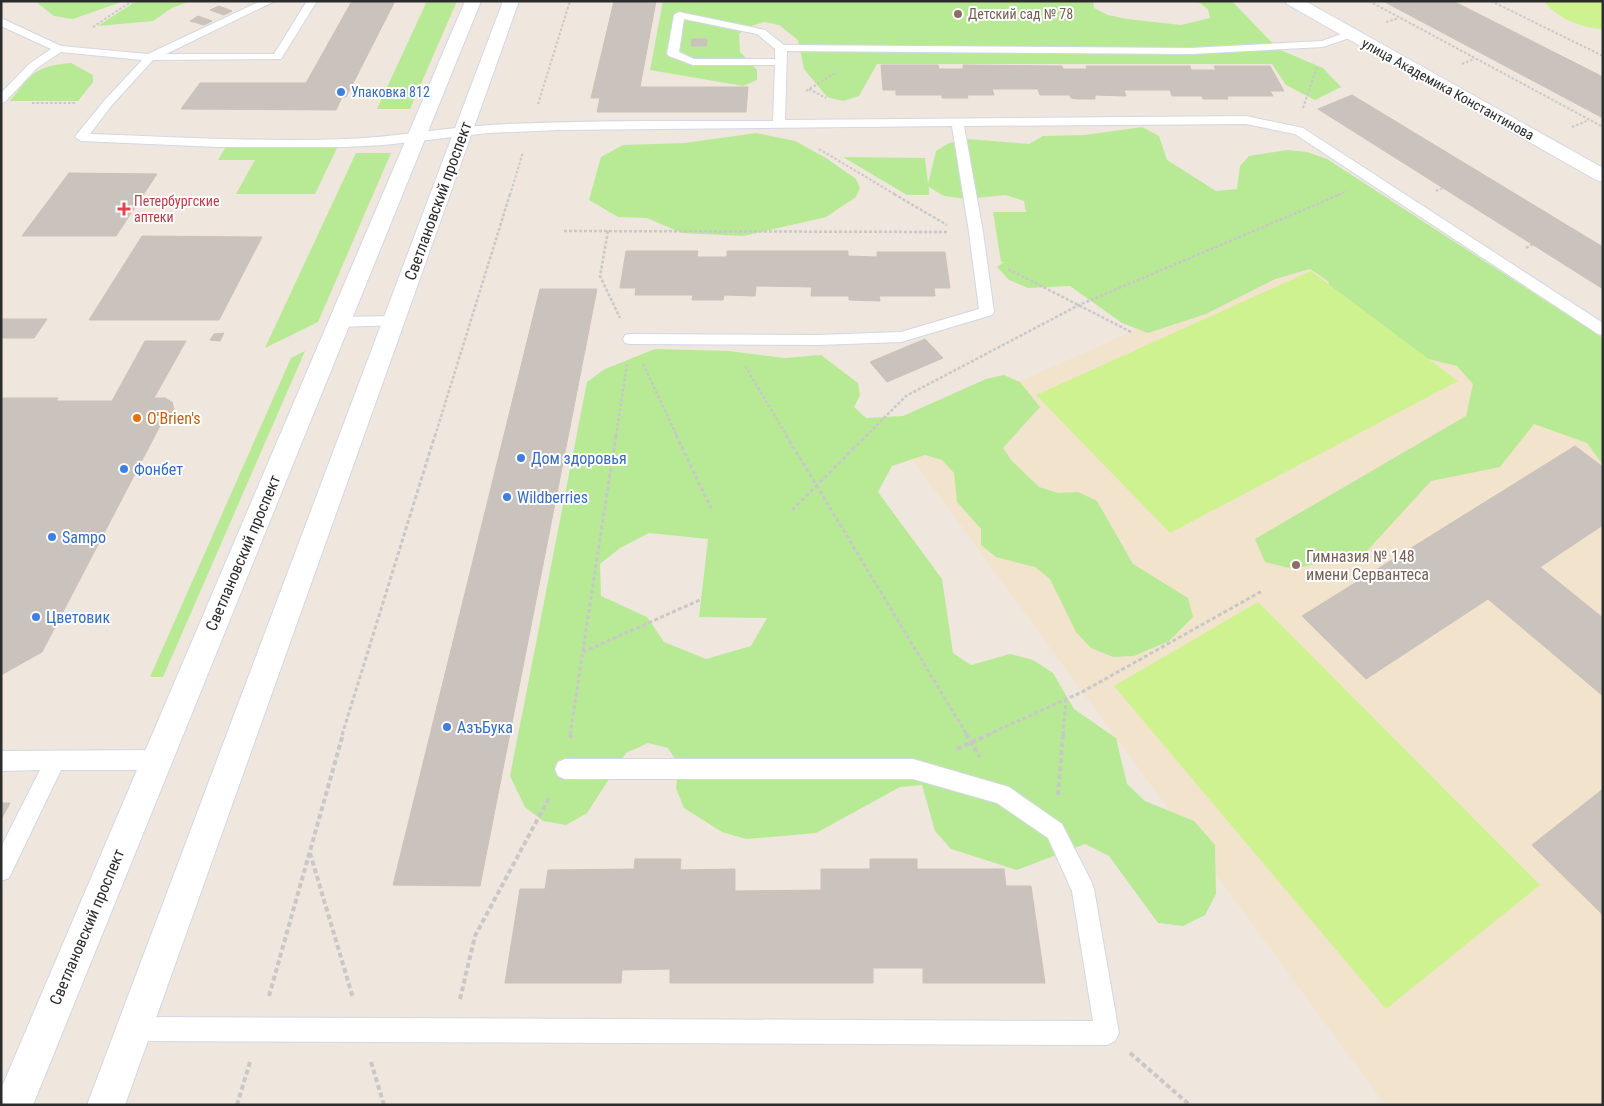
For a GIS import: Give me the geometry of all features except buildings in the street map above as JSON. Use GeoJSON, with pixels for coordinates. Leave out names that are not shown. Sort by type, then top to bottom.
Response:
{"type":"FeatureCollection","features":[{"type":"Feature","properties":{"kind":"main road","name":"Светлановский проспект"},"geometry":{"type":"LineString","coordinates":[[14,1105],[472,1]]}},
{"type":"Feature","properties":{"kind":"main road","name":"Светлановский проспект"},"geometry":{"type":"LineString","coordinates":[[106,1105],[511,1]]}},
{"type":"Feature","properties":{"kind":"main road","name":"улица Академика Константинова"},"geometry":{"type":"LineString","coordinates":[[1294,1],[1603,176]]}},
{"type":"Feature","properties":{"kind":"lane"},"geometry":{"type":"LineString","coordinates":[[270,1],[150,57],[108,103],[81,137],[218,143],[345,143],[488,128],[1246,120],[1299,131],[1603,330]]}},
{"type":"Feature","properties":{"kind":"lane"},"geometry":{"type":"LineString","coordinates":[[1,21],[24,34],[59,49],[150,57],[277,57],[312,1]]}},
{"type":"Feature","properties":{"kind":"lane"},"geometry":{"type":"LineString","coordinates":[[781,62],[693,62],[673,54],[680,15],[762,32],[781,48],[1191,51],[1323,44],[1351,34]]}},
{"type":"Feature","properties":{"kind":"lane"},"geometry":{"type":"LineString","coordinates":[[779,125],[781,48]]}},
{"type":"Feature","properties":{"kind":"lane"},"geometry":{"type":"LineString","coordinates":[[1,100],[33,66],[59,49]]}},
{"type":"Feature","properties":{"kind":"lane"},"geometry":{"type":"LineString","coordinates":[[630,339],[818,340],[902,337],[987,312],[976,232],[957,123]]}},
{"type":"Feature","properties":{"kind":"lane"},"geometry":{"type":"LineString","coordinates":[[339,322],[394,321]]}},
{"type":"Feature","properties":{"kind":"lane"},"geometry":{"type":"LineString","coordinates":[[1,761],[157,760]]}},
{"type":"Feature","properties":{"kind":"lane"},"geometry":{"type":"LineString","coordinates":[[1,870],[56,761]]}},
{"type":"Feature","properties":{"kind":"lane"},"geometry":{"type":"LineString","coordinates":[[135,1029],[1107,1034],[1083,889],[1055,831],[1002,794],[913,770],[565,769]]}},
{"type":"Feature","properties":{"kind":"path"},"geometry":{"type":"LineString","coordinates":[[59,49],[132,1]]}},
{"type":"Feature","properties":{"kind":"path"},"geometry":{"type":"LineString","coordinates":[[237,1105],[260,1030],[349,712],[570,1]]}},
{"type":"Feature","properties":{"kind":"path"},"geometry":{"type":"LineString","coordinates":[[1369,1],[1603,127]]}},
{"type":"Feature","properties":{"kind":"path"},"geometry":{"type":"LineString","coordinates":[[1491,1],[1603,56]]}},
{"type":"Feature","properties":{"kind":"path"},"geometry":{"type":"LineString","coordinates":[[780,106],[877,49]]}},
{"type":"Feature","properties":{"kind":"path"},"geometry":{"type":"LineString","coordinates":[[1299,131],[1304,104],[1319,62]]}},
{"type":"Feature","properties":{"kind":"path"},"geometry":{"type":"LineString","coordinates":[[30,103],[108,103]]}},
{"type":"Feature","properties":{"kind":"path"},"geometry":{"type":"LineString","coordinates":[[779,125],[958,232]]}},
{"type":"Feature","properties":{"kind":"path"},"geometry":{"type":"LineString","coordinates":[[792,510],[906,396],[1079,305],[1375,179]]}},
{"type":"Feature","properties":{"kind":"path"},"geometry":{"type":"LineString","coordinates":[[564,231],[976,232]]}},
{"type":"Feature","properties":{"kind":"path"},"geometry":{"type":"LineString","coordinates":[[608,231],[600,276],[711,508]]}},
{"type":"Feature","properties":{"kind":"path"},"geometry":{"type":"LineString","coordinates":[[979,254],[1131,332]]}},
{"type":"Feature","properties":{"kind":"path"},"geometry":{"type":"LineString","coordinates":[[453,1030],[475,936],[565,769],[630,339]]}},
{"type":"Feature","properties":{"kind":"path"},"geometry":{"type":"LineString","coordinates":[[708,339],[744,364],[1002,794]]}},
{"type":"Feature","properties":{"kind":"path"},"geometry":{"type":"LineString","coordinates":[[913,770],[1066,699],[1262,591]]}},
{"type":"Feature","properties":{"kind":"path"},"geometry":{"type":"LineString","coordinates":[[583,652],[702,599]]}},
{"type":"Feature","properties":{"kind":"path"},"geometry":{"type":"LineString","coordinates":[[1055,831],[1066,699]]}},
{"type":"Feature","properties":{"kind":"path"},"geometry":{"type":"LineString","coordinates":[[310,852],[384,1105]]}},
{"type":"Feature","properties":{"kind":"path"},"geometry":{"type":"LineString","coordinates":[[1107,1034],[1190,1105]]}},
{"type":"Feature","properties":{"kind":"shaded area","name":"Гимназия № 148 имени Сервантеса"},"geometry":{"type":"Polygon","coordinates":[[[1365,227],[1603,387],[1603,1105],[1385,1105],[896,437],[1365,227]]]}},
{"type":"Feature","properties":{"kind":"green space"},"geometry":{"type":"Polygon","coordinates":[[[35,1],[124,1],[73,19],[54,16],[35,1]]]}},
{"type":"Feature","properties":{"kind":"green space"},"geometry":{"type":"Polygon","coordinates":[[[136,1],[190,1],[172,8],[153,21],[98,26],[136,1]]]}},
{"type":"Feature","properties":{"kind":"green space"},"geometry":{"type":"Polygon","coordinates":[[[427,1],[457,1],[410,109],[377,109],[427,1]]]}},
{"type":"Feature","properties":{"kind":"green space"},"geometry":{"type":"Polygon","coordinates":[[[663,1],[1093,1],[1094,8],[1108,15],[1181,25],[1210,18],[1208,9],[1197,1],[1232,1],[1278,49],[1323,68],[1341,87],[1315,100],[1286,85],[1272,64],[877,64],[859,96],[843,101],[827,97],[804,69],[798,40],[779,25],[764,22],[748,27],[739,34],[740,52],[757,70],[757,80],[743,86],[650,70],[663,1]]]}},
{"type":"Feature","properties":{"kind":"green space"},"geometry":{"type":"Polygon","coordinates":[[[1544,1],[1603,1],[1603,29],[1587,27],[1570,21],[1555,13],[1544,1]]]}},
{"type":"Feature","properties":{"kind":"green space"},"geometry":{"type":"Polygon","coordinates":[[[71,63],[93,75],[93,82],[78,101],[10,101],[29,78],[41,69],[71,63]]]}},
{"type":"Feature","properties":{"kind":"green space"},"geometry":{"type":"Polygon","coordinates":[[[1142,127],[1159,136],[1167,160],[1216,191],[1237,189],[1240,166],[1249,156],[1287,150],[1307,152],[1327,159],[1603,338],[1603,465],[1587,443],[1534,424],[1500,467],[1431,481],[1366,552],[1293,569],[1265,562],[1255,539],[1466,416],[1473,384],[1457,366],[1400,352],[1339,313],[1328,281],[1310,269],[1275,279],[1206,314],[1148,333],[1122,323],[1070,286],[1028,288],[1009,280],[997,267],[1004,262],[1001,262],[993,212],[1026,212],[1024,201],[1005,195],[967,199],[944,196],[929,187],[929,195],[907,195],[843,157],[925,158],[928,184],[936,151],[949,143],[967,139],[1029,144],[1043,136],[1085,135],[1142,127]]]}},
{"type":"Feature","properties":{"kind":"green space"},"geometry":{"type":"Polygon","coordinates":[[[756,133],[795,141],[826,158],[856,179],[860,188],[856,197],[826,217],[743,236],[682,233],[647,218],[618,217],[589,200],[601,157],[623,145],[685,143],[756,133]]]}},
{"type":"Feature","properties":{"kind":"green space"},"geometry":{"type":"Polygon","coordinates":[[[225,148],[337,148],[315,194],[236,194],[255,160],[218,160],[225,148]]]}},
{"type":"Feature","properties":{"kind":"green space"},"geometry":{"type":"Polygon","coordinates":[[[356,153],[391,153],[318,322],[265,348],[356,153]]]}},
{"type":"Feature","properties":{"kind":"green space"},"geometry":{"type":"Polygon","coordinates":[[[1311,271],[1458,381],[1170,533],[1036,395],[1311,271]]]}},
{"type":"Feature","properties":{"kind":"green space"},"geometry":{"type":"Polygon","coordinates":[[[655,349],[729,351],[785,358],[821,355],[858,383],[860,395],[854,407],[866,418],[903,416],[986,379],[1004,375],[1020,382],[1040,407],[1003,448],[1012,461],[1039,487],[1058,493],[1078,492],[1097,501],[1133,564],[1188,598],[1193,617],[1169,641],[1134,656],[1113,657],[1091,648],[1076,632],[1050,579],[1035,567],[996,557],[981,545],[981,529],[957,502],[954,473],[942,460],[925,455],[892,466],[878,492],[942,579],[953,653],[971,665],[1010,654],[1033,660],[1053,673],[1074,709],[1116,738],[1127,784],[1145,801],[1194,821],[1215,845],[1216,894],[1205,915],[1183,926],[1158,923],[1109,856],[1085,844],[1017,870],[951,849],[935,831],[922,785],[900,787],[816,833],[746,839],[722,832],[684,808],[676,788],[679,765],[668,748],[648,743],[626,753],[587,813],[566,825],[543,821],[525,807],[510,776],[587,382],[605,369],[655,349]],[[649,533],[620,548],[600,564],[601,596],[647,617],[664,642],[706,659],[751,646],[767,618],[699,617],[708,539],[649,533]]]}},
{"type":"Feature","properties":{"kind":"green space"},"geometry":{"type":"Polygon","coordinates":[[[305,351],[163,677],[150,677],[291,358],[305,351]]]}},
{"type":"Feature","properties":{"kind":"green space"},"geometry":{"type":"Polygon","coordinates":[[[1258,602],[1540,885],[1386,1009],[1114,686],[1258,602]]]}},
{"type":"Feature","properties":{"kind":"place","name":"Детский сад № 78"},"geometry":{"type":"Point","coordinates":[958,14]}},
{"type":"Feature","properties":{"kind":"place","name":"Упаковка 812"},"geometry":{"type":"Point","coordinates":[341,92]}},
{"type":"Feature","properties":{"kind":"place","name":"Петербургские аптеки"},"geometry":{"type":"Point","coordinates":[124,209]}},
{"type":"Feature","properties":{"kind":"place","name":"O'Brien's"},"geometry":{"type":"Point","coordinates":[137,418]}},
{"type":"Feature","properties":{"kind":"place","name":"Дом здоровья"},"geometry":{"type":"Point","coordinates":[521,458]}},
{"type":"Feature","properties":{"kind":"place","name":"Фонбет"},"geometry":{"type":"Point","coordinates":[124,469]}},
{"type":"Feature","properties":{"kind":"place","name":"Wildberries"},"geometry":{"type":"Point","coordinates":[507,497]}},
{"type":"Feature","properties":{"kind":"place","name":"Sampo"},"geometry":{"type":"Point","coordinates":[52,537]}},
{"type":"Feature","properties":{"kind":"place","name":"Гимназия № 148 имени Сервантеса"},"geometry":{"type":"Point","coordinates":[1296,565]}},
{"type":"Feature","properties":{"kind":"place","name":"Цветовик"},"geometry":{"type":"Point","coordinates":[36,617]}},
{"type":"Feature","properties":{"kind":"place","name":"АзъБука"},"geometry":{"type":"Point","coordinates":[447,727]}}]}
